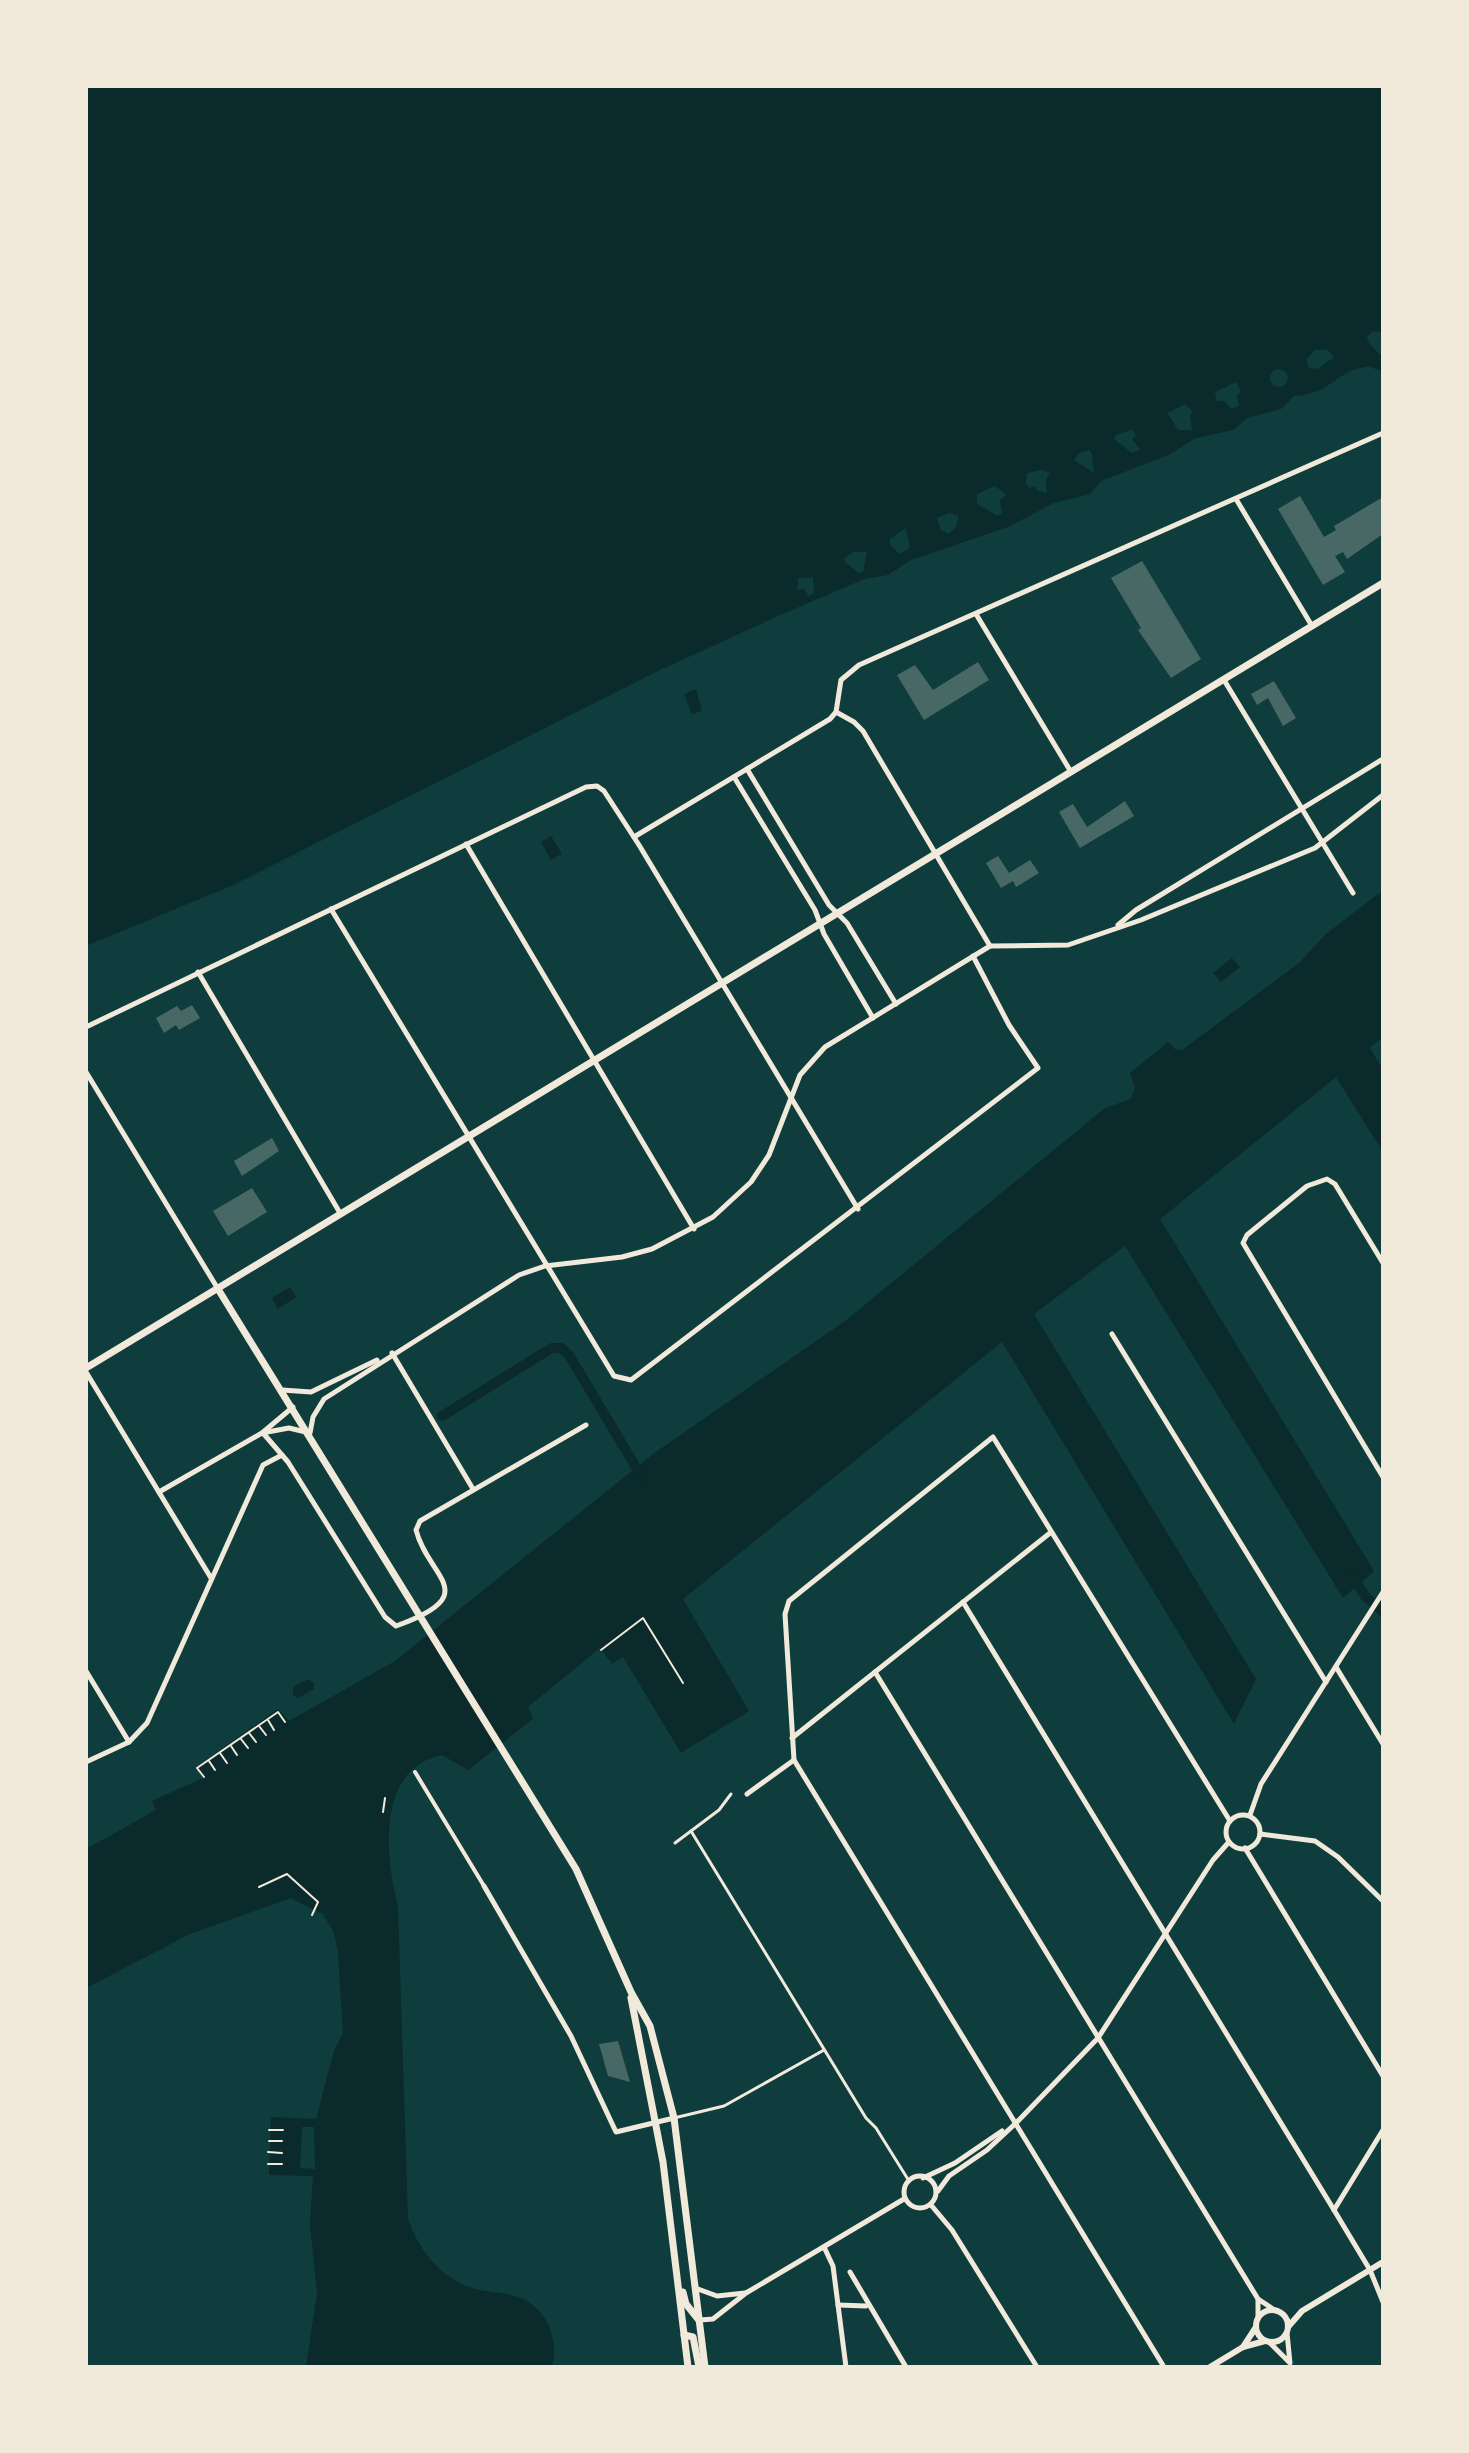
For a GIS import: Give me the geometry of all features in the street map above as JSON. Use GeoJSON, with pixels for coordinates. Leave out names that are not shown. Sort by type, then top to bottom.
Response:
{"type":"FeatureCollection","features":[{"type":"Feature","properties":{"kind":"main road"},"geometry":{"type":"LineString","coordinates":[[86,1370],[340,1213],[1383,583]]}},
{"type":"Feature","properties":{"kind":"main road"},"geometry":{"type":"LineString","coordinates":[[218,1289],[521,1775],[588,1893],[631,1992],[650,2026],[674,2118],[705,2367]]}},
{"type":"Feature","properties":{"kind":"main road"},"geometry":{"type":"LineString","coordinates":[[631,1992],[636,2036],[656,2122],[688,2367]]}},
{"type":"Feature","properties":{"kind":"main road"},"geometry":{"type":"LineString","coordinates":[[673,2244],[686,2304],[700,2320]]}},
{"type":"Feature","properties":{"kind":"main road"},"geometry":{"type":"LineString","coordinates":[[684,2335],[693,2337],[699,2367]]}},
{"type":"Feature","properties":{"kind":"street"},"geometry":{"type":"LineString","coordinates":[[836,712],[838,689],[845,673],[1383,433]]}},
{"type":"Feature","properties":{"kind":"street"},"geometry":{"type":"LineString","coordinates":[[1236,499],[1312,626]]}},
{"type":"Feature","properties":{"kind":"street"},"geometry":{"type":"LineString","coordinates":[[976,614],[1071,773]]}},
{"type":"Feature","properties":{"kind":"street"},"geometry":{"type":"LineString","coordinates":[[1224,680],[1353,893]]}},
{"type":"Feature","properties":{"kind":"street"},"geometry":{"type":"LineString","coordinates":[[634,837],[836,712]]}},
{"type":"Feature","properties":{"kind":"street"},"geometry":{"type":"LineString","coordinates":[[836,712],[863,731],[990,946]]}},
{"type":"Feature","properties":{"kind":"street"},"geometry":{"type":"LineString","coordinates":[[1117,926],[1136,910],[1383,759]]}},
{"type":"Feature","properties":{"kind":"street"},"geometry":{"type":"LineString","coordinates":[[747,769],[896,1004]]}},
{"type":"Feature","properties":{"kind":"street"},"geometry":{"type":"LineString","coordinates":[[734,777],[815,910],[820,925],[873,1018]]}},
{"type":"Feature","properties":{"kind":"street"},"geometry":{"type":"LineString","coordinates":[[86,1027],[586,787],[597,786],[634,837],[858,1209]]}},
{"type":"Feature","properties":{"kind":"street"},"geometry":{"type":"LineString","coordinates":[[262,1433],[289,1428],[310,1433],[313,1417],[324,1399],[519,1275],[545,1266],[622,1257],[652,1249],[713,1217],[751,1182],[769,1155],[800,1075],[825,1047],[990,946],[1068,945],[1141,920],[1323,843],[1383,795]]}},
{"type":"Feature","properties":{"kind":"street"},"geometry":{"type":"LineString","coordinates":[[466,844],[694,1229]]}},
{"type":"Feature","properties":{"kind":"street"},"geometry":{"type":"LineString","coordinates":[[331,909],[545,1266],[614,1376],[623,1380],[631,1380],[1038,1068],[1009,1025],[973,956]]}},
{"type":"Feature","properties":{"kind":"street"},"geometry":{"type":"LineString","coordinates":[[198,972],[340,1213]]}},
{"type":"Feature","properties":{"kind":"street"},"geometry":{"type":"LineString","coordinates":[[86,1072],[218,1289]]}},
{"type":"Feature","properties":{"kind":"street"},"geometry":{"type":"LineString","coordinates":[[1383,1263],[1335,1184],[1327,1179],[1307,1186],[1247,1235],[1243,1243],[1383,1477]]}},
{"type":"Feature","properties":{"kind":"street"},"geometry":{"type":"LineString","coordinates":[[1112,1334],[1326,1682]]}},
{"type":"Feature","properties":{"kind":"street"},"geometry":{"type":"LineString","coordinates":[[282,1390],[311,1392],[392,1353]]}},
{"type":"Feature","properties":{"kind":"street"},"geometry":{"type":"LineString","coordinates":[[392,1353],[473,1490]]}},
{"type":"Feature","properties":{"kind":"street"},"geometry":{"type":"LineString","coordinates":[[86,1370],[211,1579]]}},
{"type":"Feature","properties":{"kind":"street"},"geometry":{"type":"LineString","coordinates":[[159,1492],[262,1433],[293,1406]]}},
{"type":"Feature","properties":{"kind":"street"},"geometry":{"type":"LineString","coordinates":[[262,1433],[282,1455],[385,1617],[396,1626],[438,1603],[444,1593],[443,1576],[419,1541],[416,1530],[420,1521],[586,1425]]}},
{"type":"Feature","properties":{"kind":"street"},"geometry":{"type":"LineString","coordinates":[[1164,2367],[794,1760],[785,1614],[789,1601],[993,1437],[1230,1821]]}},
{"type":"Feature","properties":{"kind":"street"},"geometry":{"type":"LineString","coordinates":[[86,1762],[129,1742],[147,1723],[263,1465],[282,1455]]}},
{"type":"Feature","properties":{"kind":"street"},"geometry":{"type":"LineString","coordinates":[[791,1738],[1050,1532]]}},
{"type":"Feature","properties":{"kind":"street"},"geometry":{"type":"LineString","coordinates":[[1250,1815],[1261,1784],[1383,1592]]}},
{"type":"Feature","properties":{"kind":"street"},"geometry":{"type":"LineString","coordinates":[[963,1602],[1334,2210],[1370,2270],[1383,2302]]}},
{"type":"Feature","properties":{"kind":"street"},"geometry":{"type":"LineString","coordinates":[[1336,1667],[1383,1744]]}},
{"type":"Feature","properties":{"kind":"street"},"geometry":{"type":"LineString","coordinates":[[86,1671],[129,1742]]}},
{"type":"Feature","properties":{"kind":"street"},"geometry":{"type":"LineString","coordinates":[[875,1672],[1258,2299],[1279,2312],[1288,2330],[1290,2365]]}},
{"type":"Feature","properties":{"kind":"street"},"geometry":{"type":"LineString","coordinates":[[747,1794],[794,1760]]}},
{"type":"Feature","properties":{"kind":"street"},"geometry":{"type":"LineString","coordinates":[[415,1772],[571,2036],[616,2132],[674,2118]]}},
{"type":"Feature","properties":{"kind":"street"},"geometry":{"type":"LineString","coordinates":[[1228,1843],[1225,1833],[1230,1821],[1240,1815],[1250,1815],[1257,1821],[1260,1834],[1256,1842],[1245,1848]]}},
{"type":"Feature","properties":{"kind":"street"},"geometry":{"type":"LineString","coordinates":[[1260,1834],[1315,1841],[1338,1857],[1383,1901]]}},
{"type":"Feature","properties":{"kind":"street"},"geometry":{"type":"LineString","coordinates":[[931,2205],[949,2176],[987,2150],[1098,2038],[1213,1860],[1228,1843]]}},
{"type":"Feature","properties":{"kind":"street"},"geometry":{"type":"LineString","coordinates":[[1228,1843],[1245,1848],[1383,2076]]}},
{"type":"Feature","properties":{"kind":"street"},"geometry":{"type":"LineString","coordinates":[[904,2199],[903,2188],[909,2181],[955,2163],[1017,2122]]}},
{"type":"Feature","properties":{"kind":"street"},"geometry":{"type":"LineString","coordinates":[[1334,2210],[1383,2130]]}},
{"type":"Feature","properties":{"kind":"street"},"geometry":{"type":"LineString","coordinates":[[923,2178],[932,2181],[938,2191]]}},
{"type":"Feature","properties":{"kind":"street"},"geometry":{"type":"LineString","coordinates":[[904,2199],[919,2207],[931,2205]]}},
{"type":"Feature","properties":{"kind":"street"},"geometry":{"type":"LineString","coordinates":[[700,2320],[713,2319],[738,2303],[746,2293],[904,2199]]}},
{"type":"Feature","properties":{"kind":"street"},"geometry":{"type":"LineString","coordinates":[[931,2205],[952,2230],[1037,2367]]}},
{"type":"Feature","properties":{"kind":"street"},"geometry":{"type":"LineString","coordinates":[[824,2247],[833,2266],[846,2367]]}},
{"type":"Feature","properties":{"kind":"street"},"geometry":{"type":"LineString","coordinates":[[1210,2367],[1243,2347],[1278,2342],[1302,2311],[1383,2262]]}},
{"type":"Feature","properties":{"kind":"street"},"geometry":{"type":"LineString","coordinates":[[850,2272],[906,2367]]}},
{"type":"Feature","properties":{"kind":"street"},"geometry":{"type":"LineString","coordinates":[[695,2288],[717,2296],[746,2293]]}},
{"type":"Feature","properties":{"kind":"street"},"geometry":{"type":"LineString","coordinates":[[1243,2347],[1256,2327],[1258,2299]]}},
{"type":"Feature","properties":{"kind":"street"},"geometry":{"type":"LineString","coordinates":[[838,2305],[858,2303],[870,2309]]}},
{"type":"Feature","properties":{"kind":"street"},"geometry":{"type":"LineString","coordinates":[[1258,2319],[1266,2312],[1302,2311]]}},
{"type":"Feature","properties":{"kind":"street"},"geometry":{"type":"LineString","coordinates":[[1256,2327],[1290,2365]]}},
{"type":"Feature","properties":{"kind":"lane"},"geometry":{"type":"LineString","coordinates":[[675,1843],[719,1810],[731,1794]]}},
{"type":"Feature","properties":{"kind":"lane"},"geometry":{"type":"LineString","coordinates":[[691,1831],[824,2050],[909,2181]]}},
{"type":"Feature","properties":{"kind":"lane"},"geometry":{"type":"LineString","coordinates":[[674,2118],[724,2106],[824,2050]]}},
{"type":"Feature","properties":{"kind":"path"},"geometry":{"type":"LineString","coordinates":[[601,1650],[643,1618],[683,1683]]}},
{"type":"Feature","properties":{"kind":"path"},"geometry":{"type":"LineString","coordinates":[[204,1777],[197,1768],[267,1719],[278,1712],[285,1722]]}},
{"type":"Feature","properties":{"kind":"path"},"geometry":{"type":"LineString","coordinates":[[267,1719],[274,1730]]}},
{"type":"Feature","properties":{"kind":"path"},"geometry":{"type":"LineString","coordinates":[[259,1725],[266,1735]]}},
{"type":"Feature","properties":{"kind":"path"},"geometry":{"type":"LineString","coordinates":[[249,1732],[256,1742]]}},
{"type":"Feature","properties":{"kind":"path"},"geometry":{"type":"LineString","coordinates":[[240,1738],[248,1748]]}},
{"type":"Feature","properties":{"kind":"path"},"geometry":{"type":"LineString","coordinates":[[230,1745],[237,1755]]}},
{"type":"Feature","properties":{"kind":"path"},"geometry":{"type":"LineString","coordinates":[[219,1752],[227,1763]]}},
{"type":"Feature","properties":{"kind":"path"},"geometry":{"type":"LineString","coordinates":[[208,1760],[215,1770]]}},
{"type":"Feature","properties":{"kind":"path"},"geometry":{"type":"LineString","coordinates":[[383,1812],[385,1798]]}},
{"type":"Feature","properties":{"kind":"path"},"geometry":{"type":"LineString","coordinates":[[259,1887],[287,1874],[318,1902],[312,1915]]}},
{"type":"Feature","properties":{"kind":"path"},"geometry":{"type":"LineString","coordinates":[[269,2130],[283,2130]]}},
{"type":"Feature","properties":{"kind":"path"},"geometry":{"type":"LineString","coordinates":[[269,2141],[282,2141]]}},
{"type":"Feature","properties":{"kind":"path"},"geometry":{"type":"LineString","coordinates":[[268,2152],[282,2153]]}},
{"type":"Feature","properties":{"kind":"path"},"geometry":{"type":"LineString","coordinates":[[268,2164],[282,2164]]}},
{"type":"Feature","properties":{"kind":"water"},"geometry":{"type":"Polygon","coordinates":[[[86,86],[1383,86],[1383,371],[1366,367],[1346,373],[1316,391],[1294,396],[1281,409],[1247,418],[1233,430],[1196,438],[1168,455],[1101,481],[1090,494],[1054,503],[1008,527],[911,560],[888,575],[864,579],[778,616],[660,670],[231,886],[86,946],[86,86]]]}},
{"type":"Feature","properties":{"kind":"water"},"geometry":{"type":"Polygon","coordinates":[[[696,689],[702,711],[692,714],[684,694],[696,689]]]}},
{"type":"Feature","properties":{"kind":"water"},"geometry":{"type":"Polygon","coordinates":[[[551,836],[562,854],[551,860],[541,842],[551,836]]]}},
{"type":"Feature","properties":{"kind":"water"},"geometry":{"type":"Polygon","coordinates":[[[1383,890],[1383,1037],[1370,1048],[1383,1070],[1383,1152],[1336,1077],[1160,1219],[1374,1571],[1343,1598],[1125,1246],[1034,1314],[1256,1679],[1234,1724],[1002,1342],[683,1599],[749,1711],[681,1753],[623,1657],[612,1664],[600,1648],[528,1707],[533,1719],[468,1770],[442,1755],[421,1763],[405,1777],[396,1796],[390,1817],[389,1840],[398,1906],[408,2219],[429,2257],[452,2279],[474,2289],[523,2299],[541,2313],[554,2344],[552,2367],[306,2367],[317,2293],[310,2225],[313,2176],[269,2175],[271,2117],[316,2119],[334,2051],[343,2033],[334,1933],[323,1914],[291,1898],[190,1934],[86,1988],[86,1849],[156,1810],[152,1801],[203,1778],[196,1767],[278,1709],[289,1721],[395,1661],[653,1454],[845,1321],[1105,1108],[1131,1099],[1135,1088],[1130,1073],[1168,1042],[1176,1050],[1182,1050],[1299,963],[1326,934],[1383,890]],[[302,2127],[300,2168],[315,2169],[314,2127],[302,2127]]]}},
{"type":"Feature","properties":{"kind":"water"},"geometry":{"type":"Polygon","coordinates":[[[1232,958],[1240,967],[1221,982],[1213,973],[1232,958]]]}},
{"type":"Feature","properties":{"kind":"water"},"geometry":{"type":"Polygon","coordinates":[[[290,1287],[296,1297],[278,1309],[272,1298],[290,1287]]]}},
{"type":"Feature","properties":{"kind":"water"},"geometry":{"type":"Polygon","coordinates":[[[308,1679],[314,1683],[314,1689],[298,1698],[293,1695],[293,1687],[308,1679]]]}},
{"type":"Feature","properties":{"kind":"pier"},"geometry":{"type":"Polygon","coordinates":[[[1372,331],[1380,332],[1383,336],[1383,358],[1369,343],[1367,337],[1372,331]]]}},
{"type":"Feature","properties":{"kind":"pier"},"geometry":{"type":"Polygon","coordinates":[[[1315,350],[1328,350],[1334,357],[1318,369],[1309,368],[1306,360],[1315,350]]]}},
{"type":"Feature","properties":{"kind":"pier"},"geometry":{"type":"Polygon","coordinates":[[[1275,369],[1283,369],[1288,378],[1286,385],[1275,387],[1270,382],[1270,374],[1275,369]]]}},
{"type":"Feature","properties":{"kind":"pier"},"geometry":{"type":"Polygon","coordinates":[[[1236,382],[1241,391],[1237,396],[1239,406],[1231,409],[1224,401],[1217,401],[1215,392],[1236,382]]]}},
{"type":"Feature","properties":{"kind":"pier"},"geometry":{"type":"Polygon","coordinates":[[[1185,404],[1193,412],[1190,416],[1192,430],[1178,430],[1167,413],[1185,404]]]}},
{"type":"Feature","properties":{"kind":"pier"},"geometry":{"type":"Polygon","coordinates":[[[1133,430],[1136,436],[1132,439],[1140,449],[1132,453],[1114,439],[1117,434],[1133,430]]]}},
{"type":"Feature","properties":{"kind":"pier"},"geometry":{"type":"Polygon","coordinates":[[[1089,450],[1094,473],[1074,460],[1079,453],[1089,450]]]}},
{"type":"Feature","properties":{"kind":"pier"},"geometry":{"type":"Polygon","coordinates":[[[1041,470],[1050,473],[1046,479],[1047,493],[1038,491],[1034,486],[1029,488],[1026,483],[1027,473],[1041,470]]]}},
{"type":"Feature","properties":{"kind":"pier"},"geometry":{"type":"Polygon","coordinates":[[[995,486],[1006,494],[1000,501],[1002,513],[997,516],[977,504],[977,494],[995,486]]]}},
{"type":"Feature","properties":{"kind":"pier"},"geometry":{"type":"Polygon","coordinates":[[[949,513],[959,516],[956,527],[948,534],[940,529],[937,518],[949,513]]]}},
{"type":"Feature","properties":{"kind":"pier"},"geometry":{"type":"Polygon","coordinates":[[[906,528],[910,548],[900,554],[890,545],[890,539],[906,528]]]}},
{"type":"Feature","properties":{"kind":"pier"},"geometry":{"type":"Polygon","coordinates":[[[854,552],[867,552],[863,572],[858,573],[845,562],[844,558],[854,552]]]}},
{"type":"Feature","properties":{"kind":"pier"},"geometry":{"type":"Polygon","coordinates":[[[813,577],[814,593],[808,596],[804,589],[797,590],[798,578],[813,577]]]}},
{"type":"Feature","properties":{"kind":"building"},"geometry":{"type":"Polygon","coordinates":[[[1300,496],[1324,537],[1336,530],[1334,526],[1383,497],[1383,534],[1347,559],[1343,552],[1335,556],[1345,572],[1323,585],[1278,509],[1300,496]]]}},
{"type":"Feature","properties":{"kind":"building"},"geometry":{"type":"Polygon","coordinates":[[[1142,561],[1201,659],[1171,678],[1138,630],[1141,628],[1111,578],[1142,561]]]}},
{"type":"Feature","properties":{"kind":"building"},"geometry":{"type":"Polygon","coordinates":[[[978,662],[989,680],[924,720],[897,675],[915,665],[933,690],[978,662]]]}},
{"type":"Feature","properties":{"kind":"building"},"geometry":{"type":"Polygon","coordinates":[[[1274,681],[1296,718],[1283,726],[1268,698],[1257,705],[1251,694],[1274,681]]]}},
{"type":"Feature","properties":{"kind":"building"},"geometry":{"type":"Polygon","coordinates":[[[1125,801],[1134,816],[1080,848],[1059,812],[1073,804],[1087,827],[1125,801]]]}},
{"type":"Feature","properties":{"kind":"building"},"geometry":{"type":"Polygon","coordinates":[[[998,856],[1009,873],[1030,860],[1039,873],[1016,887],[1013,881],[1001,888],[986,863],[998,856]]]}},
{"type":"Feature","properties":{"kind":"building"},"geometry":{"type":"Polygon","coordinates":[[[192,1005],[200,1018],[179,1030],[176,1025],[164,1033],[156,1018],[177,1006],[181,1011],[192,1005]]]}},
{"type":"Feature","properties":{"kind":"building"},"geometry":{"type":"Polygon","coordinates":[[[272,1138],[279,1151],[242,1176],[234,1161],[272,1138]]]}},
{"type":"Feature","properties":{"kind":"building"},"geometry":{"type":"Polygon","coordinates":[[[252,1188],[267,1212],[228,1236],[213,1211],[252,1188]]]}},
{"type":"Feature","properties":{"kind":"building"},"geometry":{"type":"Polygon","coordinates":[[[618,2041],[630,2082],[608,2076],[599,2044],[618,2041]]]}},
{"type":"Feature","properties":{"kind":"waterway"},"geometry":{"type":"LineString","coordinates":[[442,1416],[552,1348],[561,1348],[569,1355],[643,1479]]}},
{"type":"Feature","properties":{"kind":"waterway"},"geometry":{"type":"LineString","coordinates":[[1351,1574],[1365,1596],[1383,1612]]}}]}
